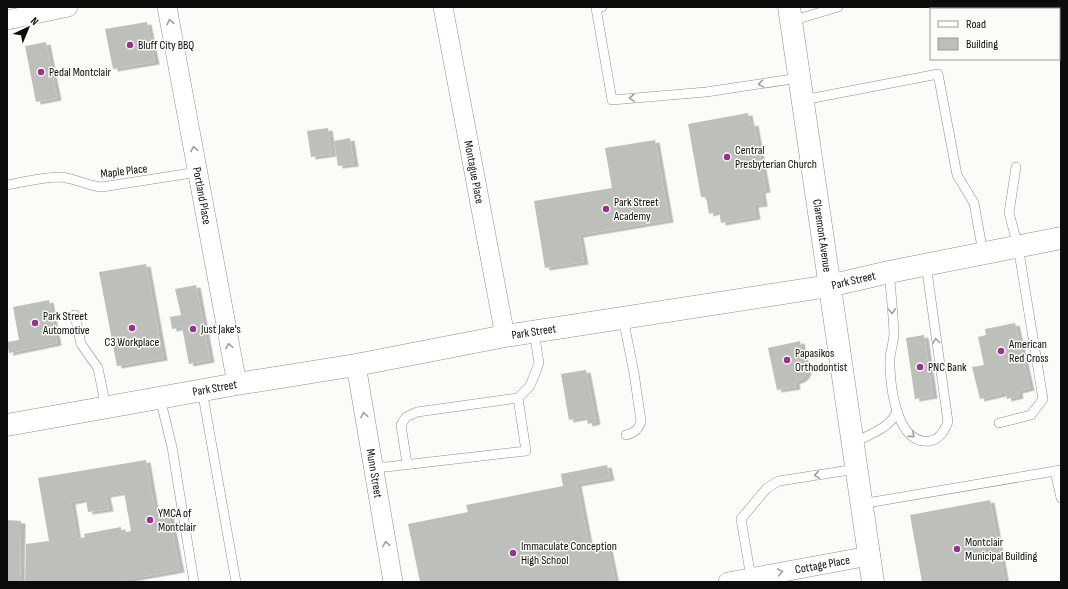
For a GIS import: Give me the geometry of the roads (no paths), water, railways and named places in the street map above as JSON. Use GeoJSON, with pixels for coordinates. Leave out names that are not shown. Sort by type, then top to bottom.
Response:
{"type":"FeatureCollection","features":[{"type":"Feature","properties":{"kind":"street"},"geometry":{"type":"LineString","coordinates":[[7,20],[68,7]]}},
{"type":"Feature","properties":{"kind":"street","name":"Portland Place"},"geometry":{"type":"LineString","coordinates":[[167,7],[236,384]]}},
{"type":"Feature","properties":{"kind":"street","name":"Montague Place"},"geometry":{"type":"LineString","coordinates":[[443,7],[505,336]]}},
{"type":"Feature","properties":{"kind":"street","name":"Claremont Avenue"},"geometry":{"type":"LineString","coordinates":[[790,14],[873,582]]}},
{"type":"Feature","properties":{"kind":"street","name":"Park Street"},"geometry":{"type":"LineString","coordinates":[[7,425],[236,384],[356,365],[505,336],[829,286],[926,264],[1061,238]]}},
{"type":"Feature","properties":{"kind":"street","name":"Munn Street"},"geometry":{"type":"LineString","coordinates":[[356,365],[393,582]]}},
{"type":"Feature","properties":{"kind":"street","name":"Cottage Place"},"geometry":{"type":"LineString","coordinates":[[728,582],[869,556]]}},
{"type":"Feature","properties":{"kind":"lane"},"geometry":{"type":"LineString","coordinates":[[602,7],[596,8],[612,100],[706,92],[799,78]]}},
{"type":"Feature","properties":{"kind":"lane"},"geometry":{"type":"LineString","coordinates":[[790,14],[838,7]]}},
{"type":"Feature","properties":{"kind":"lane"},"geometry":{"type":"LineString","coordinates":[[802,100],[938,74],[957,175],[974,203],[983,253]]}},
{"type":"Feature","properties":{"kind":"lane"},"geometry":{"type":"LineString","coordinates":[[999,423],[1031,415],[1044,399],[1018,246],[1009,213],[1016,167]]}},
{"type":"Feature","properties":{"kind":"lane","name":"Maple Place"},"geometry":{"type":"LineString","coordinates":[[7,184],[59,177],[74,179],[91,186],[102,187],[198,172]]}},
{"type":"Feature","properties":{"kind":"lane"},"geometry":{"type":"LineString","coordinates":[[889,272],[894,334],[890,356],[891,383],[897,410],[901,422],[907,432],[914,438],[920,441],[935,440],[944,431],[948,422],[926,264]]}},
{"type":"Feature","properties":{"kind":"lane"},"geometry":{"type":"LineString","coordinates":[[75,315],[82,344],[98,368],[106,408]]}},
{"type":"Feature","properties":{"kind":"lane"},"geometry":{"type":"LineString","coordinates":[[623,318],[634,373],[641,421],[639,428],[631,434],[626,435]]}},
{"type":"Feature","properties":{"kind":"lane"},"geometry":{"type":"LineString","coordinates":[[407,464],[401,425],[406,417],[417,412],[518,398],[530,386],[539,363],[534,332]]}},
{"type":"Feature","properties":{"kind":"lane"},"geometry":{"type":"LineString","coordinates":[[202,390],[236,582]]}},
{"type":"Feature","properties":{"kind":"lane"},"geometry":{"type":"LineString","coordinates":[[160,398],[172,447],[194,582]]}},
{"type":"Feature","properties":{"kind":"lane"},"geometry":{"type":"LineString","coordinates":[[373,466],[386,467],[526,451],[518,398]]}},
{"type":"Feature","properties":{"kind":"lane"},"geometry":{"type":"LineString","coordinates":[[852,443],[886,426],[893,419],[897,410]]}},
{"type":"Feature","properties":{"kind":"lane"},"geometry":{"type":"LineString","coordinates":[[751,578],[741,519],[767,488],[779,481],[856,469]]}},
{"type":"Feature","properties":{"kind":"lane"},"geometry":{"type":"LineString","coordinates":[[861,504],[1058,470],[1061,498]]}},
{"type":"Feature","properties":{"kind":"place","name":"Bluff City BBQ"},"geometry":{"type":"Point","coordinates":[130,45]}},
{"type":"Feature","properties":{"kind":"place","name":"Pedal Montclair"},"geometry":{"type":"Point","coordinates":[41,72]}},
{"type":"Feature","properties":{"kind":"place","name":"Central Presbyterian Church"},"geometry":{"type":"Point","coordinates":[727,157]}},
{"type":"Feature","properties":{"kind":"place","name":"Park Street Academy"},"geometry":{"type":"Point","coordinates":[606,209]}},
{"type":"Feature","properties":{"kind":"place","name":"Park Street Automotive"},"geometry":{"type":"Point","coordinates":[35,323]}},
{"type":"Feature","properties":{"kind":"place","name":"C3 Workplace"},"geometry":{"type":"Point","coordinates":[132,328]}},
{"type":"Feature","properties":{"kind":"place","name":"Just Jake's"},"geometry":{"type":"Point","coordinates":[193,329]}},
{"type":"Feature","properties":{"kind":"place","name":"American Red Cross"},"geometry":{"type":"Point","coordinates":[1001,351]}},
{"type":"Feature","properties":{"kind":"place","name":"Papasikos Orthodontist"},"geometry":{"type":"Point","coordinates":[787,360]}},
{"type":"Feature","properties":{"kind":"place","name":"PNC Bank"},"geometry":{"type":"Point","coordinates":[920,367]}},
{"type":"Feature","properties":{"kind":"place","name":"YMCA of Montclair"},"geometry":{"type":"Point","coordinates":[150,520]}},
{"type":"Feature","properties":{"kind":"place","name":"Montclair Municipal Building"},"geometry":{"type":"Point","coordinates":[957,549]}},
{"type":"Feature","properties":{"kind":"place","name":"Immaculate Conception High School"},"geometry":{"type":"Point","coordinates":[513,553]}}]}
